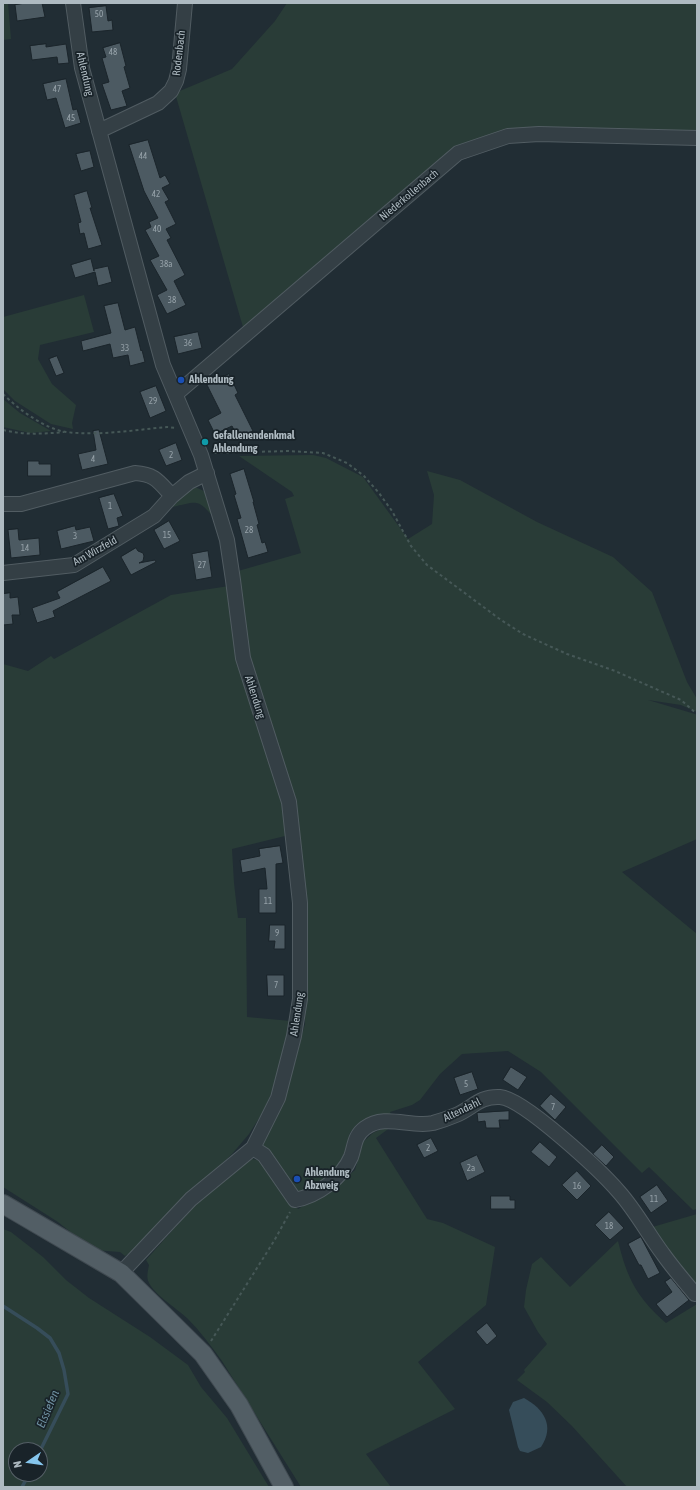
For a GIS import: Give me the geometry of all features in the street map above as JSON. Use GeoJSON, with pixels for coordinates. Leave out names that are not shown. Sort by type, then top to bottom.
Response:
{"type":"FeatureCollection","features":[{"type":"Feature","properties":{"kind":"main road"},"geometry":{"type":"LineString","coordinates":[[3,1204],[121,1273],[203,1354],[239,1405],[284,1487]]}},
{"type":"Feature","properties":{"kind":"street","name":"Ahlendung"},"geometry":{"type":"LineString","coordinates":[[73,3],[82,68],[163,365],[201,455],[227,540],[234,580],[242,658],[290,802],[300,903],[300,999],[294,1036],[278,1098],[253,1148],[191,1199],[121,1273]]}},
{"type":"Feature","properties":{"kind":"street","name":"Rodenbach"},"geometry":{"type":"LineString","coordinates":[[99,131],[158,103],[171,91],[176,81],[179,69],[185,3]]}},
{"type":"Feature","properties":{"kind":"street","name":"Niederkollenbach"},"geometry":{"type":"LineString","coordinates":[[176,394],[458,153],[508,136],[539,134],[697,138]]}},
{"type":"Feature","properties":{"kind":"street"},"geometry":{"type":"LineString","coordinates":[[3,504],[21,504],[135,473],[146,473],[154,477],[172,496]]}},
{"type":"Feature","properties":{"kind":"street","name":"Am Wirzfeld"},"geometry":{"type":"LineString","coordinates":[[3,573],[74,565],[154,516],[172,496],[189,482],[207,473]]}},
{"type":"Feature","properties":{"kind":"street","name":"Altendahl"},"geometry":{"type":"LineString","coordinates":[[295,1200],[306,1198],[319,1191],[342,1171],[350,1158],[356,1138],[365,1128],[376,1123],[390,1121],[416,1124],[432,1123],[456,1115],[487,1097],[509,1099],[548,1126],[619,1192],[634,1210],[662,1254],[695,1294]]}},
{"type":"Feature","properties":{"kind":"street"},"geometry":{"type":"LineString","coordinates":[[253,1148],[264,1155],[295,1200]]}},
{"type":"Feature","properties":{"kind":"path"},"geometry":{"type":"LineString","coordinates":[[3,394],[12,403],[31,416],[50,427],[65,432]]}},
{"type":"Feature","properties":{"kind":"path"},"geometry":{"type":"LineString","coordinates":[[3,430],[16,433],[35,434],[65,432],[104,433],[167,427],[189,429]]}},
{"type":"Feature","properties":{"kind":"path"},"geometry":{"type":"LineString","coordinates":[[201,455],[217,453],[288,451],[322,453],[347,463],[364,476],[379,493],[392,511],[411,546],[428,565],[501,620],[529,637],[567,654],[615,671],[681,700],[697,714]]}},
{"type":"Feature","properties":{"kind":"path"},"geometry":{"type":"LineString","coordinates":[[203,1354],[221,1323],[274,1241],[288,1217],[295,1200]]}},
{"type":"Feature","properties":{"kind":"green space"},"geometry":{"type":"Polygon","coordinates":[[[3,3],[8,3],[11,39],[3,40],[3,3]]]}},
{"type":"Feature","properties":{"kind":"green space"},"geometry":{"type":"Polygon","coordinates":[[[287,3],[697,3],[697,134],[542,131],[459,152],[245,334],[175,93],[232,69],[275,21],[287,3]]]}},
{"type":"Feature","properties":{"kind":"green space"},"geometry":{"type":"Polygon","coordinates":[[[84,295],[94,332],[40,345],[38,359],[52,384],[76,405],[72,423],[73,429],[51,424],[15,401],[3,389],[3,317],[84,295]]]}},
{"type":"Feature","properties":{"kind":"green space"},"geometry":{"type":"Polygon","coordinates":[[[3,399],[20,413],[51,431],[30,433],[3,427],[3,399]]]}},
{"type":"Feature","properties":{"kind":"green space"},"geometry":{"type":"Polygon","coordinates":[[[313,455],[326,458],[363,477],[408,539],[432,524],[434,495],[427,471],[460,480],[537,522],[613,557],[652,592],[687,682],[697,699],[697,712],[681,705],[648,700],[695,714],[697,716],[697,839],[622,872],[697,934],[697,1209],[693,1210],[649,1167],[642,1173],[541,1072],[508,1051],[462,1054],[440,1074],[420,1100],[412,1105],[390,1112],[391,1115],[357,1124],[350,1133],[344,1162],[331,1180],[303,1191],[296,1191],[263,1147],[262,1143],[293,1069],[305,1024],[306,895],[248,654],[238,571],[301,553],[285,499],[294,496],[292,492],[239,456],[313,455]]]}},
{"type":"Feature","properties":{"kind":"green space"},"geometry":{"type":"Polygon","coordinates":[[[193,487],[200,489],[208,495],[213,504],[217,521],[198,503],[188,503],[172,507],[193,487]]]}},
{"type":"Feature","properties":{"kind":"green space"},"geometry":{"type":"Polygon","coordinates":[[[229,586],[284,803],[285,836],[232,849],[238,918],[246,918],[247,1017],[291,1021],[283,1048],[281,1071],[263,1112],[249,1134],[232,1154],[136,1249],[125,1256],[120,1252],[94,1250],[59,1232],[73,1234],[58,1222],[3,1187],[3,664],[28,671],[51,656],[54,659],[171,595],[229,586]]]}},
{"type":"Feature","properties":{"kind":"green space"},"geometry":{"type":"Polygon","coordinates":[[[395,1124],[376,1138],[427,1219],[443,1223],[495,1247],[486,1305],[418,1362],[455,1409],[366,1454],[391,1487],[301,1487],[214,1350],[187,1318],[161,1297],[149,1283],[149,1265],[146,1260],[202,1197],[235,1165],[252,1159],[257,1160],[266,1167],[298,1209],[337,1186],[355,1170],[363,1142],[373,1133],[395,1124]]]}},
{"type":"Feature","properties":{"kind":"green space"},"geometry":{"type":"Polygon","coordinates":[[[697,1214],[697,1292],[649,1228],[697,1214]]]}},
{"type":"Feature","properties":{"kind":"green space"},"geometry":{"type":"Polygon","coordinates":[[[3,1229],[11,1232],[43,1257],[66,1280],[89,1298],[150,1337],[188,1365],[201,1387],[227,1418],[269,1487],[3,1487],[3,1229]]]}},
{"type":"Feature","properties":{"kind":"green space"},"geometry":{"type":"Polygon","coordinates":[[[618,1241],[625,1266],[634,1286],[640,1296],[666,1323],[697,1304],[697,1487],[627,1487],[572,1426],[547,1402],[517,1380],[547,1344],[538,1332],[524,1307],[532,1264],[541,1257],[570,1287],[618,1241]]]}},
{"type":"Feature","properties":{"kind":"water"},"geometry":{"type":"Polygon","coordinates":[[[524,1398],[537,1407],[542,1413],[547,1425],[547,1432],[541,1447],[528,1453],[520,1451],[518,1447],[509,1410],[513,1402],[524,1398]]]}},
{"type":"Feature","properties":{"kind":"building"},"geometry":{"type":"Polygon","coordinates":[[[42,3],[45,17],[17,21],[15,5],[42,3]]]}},
{"type":"Feature","properties":{"kind":"building"},"geometry":{"type":"Polygon","coordinates":[[[106,6],[108,21],[112,20],[113,30],[92,32],[89,8],[106,6]]]}},
{"type":"Feature","properties":{"kind":"building"},"geometry":{"type":"Polygon","coordinates":[[[120,43],[126,66],[124,67],[130,88],[122,91],[127,106],[111,110],[102,84],[109,82],[102,58],[106,57],[103,48],[120,43]]]}},
{"type":"Feature","properties":{"kind":"building"},"geometry":{"type":"Polygon","coordinates":[[[46,44],[46,47],[66,44],[69,63],[58,64],[57,57],[32,60],[30,46],[46,44]]]}},
{"type":"Feature","properties":{"kind":"building"},"geometry":{"type":"Polygon","coordinates":[[[66,79],[73,110],[77,109],[81,123],[65,128],[56,98],[47,100],[43,84],[66,79]]]}},
{"type":"Feature","properties":{"kind":"building"},"geometry":{"type":"Polygon","coordinates":[[[148,140],[160,178],[165,175],[170,184],[162,188],[169,200],[165,202],[176,224],[166,229],[171,238],[167,240],[185,275],[174,281],[186,305],[167,314],[157,295],[167,290],[150,260],[159,256],[145,230],[151,227],[149,222],[158,218],[144,191],[129,145],[148,140]]]}},
{"type":"Feature","properties":{"kind":"building"},"geometry":{"type":"Polygon","coordinates":[[[90,151],[94,167],[81,171],[76,154],[90,151]]]}},
{"type":"Feature","properties":{"kind":"building"},"geometry":{"type":"Polygon","coordinates":[[[87,191],[92,208],[90,208],[102,245],[88,249],[84,233],[80,234],[78,223],[81,222],[74,195],[87,191]]]}},
{"type":"Feature","properties":{"kind":"building"},"geometry":{"type":"Polygon","coordinates":[[[91,259],[94,271],[94,269],[108,266],[112,282],[98,286],[95,272],[75,278],[71,265],[91,259]]]}},
{"type":"Feature","properties":{"kind":"building"},"geometry":{"type":"Polygon","coordinates":[[[118,303],[125,330],[135,327],[145,362],[130,366],[128,355],[113,358],[110,344],[83,351],[81,341],[111,333],[104,306],[118,303]]]}},
{"type":"Feature","properties":{"kind":"building"},"geometry":{"type":"Polygon","coordinates":[[[198,332],[202,348],[178,354],[174,337],[198,332]]]}},
{"type":"Feature","properties":{"kind":"building"},"geometry":{"type":"Polygon","coordinates":[[[57,356],[64,373],[56,376],[49,359],[57,356]]]}},
{"type":"Feature","properties":{"kind":"building"},"geometry":{"type":"Polygon","coordinates":[[[229,374],[238,393],[235,395],[253,431],[238,438],[232,426],[215,434],[208,420],[221,413],[207,385],[229,374]]]}},
{"type":"Feature","properties":{"kind":"building"},"geometry":{"type":"Polygon","coordinates":[[[156,386],[166,411],[150,418],[140,392],[156,386]]]}},
{"type":"Feature","properties":{"kind":"building"},"geometry":{"type":"Polygon","coordinates":[[[99,430],[108,464],[82,470],[78,454],[96,450],[93,431],[99,430]]]}},
{"type":"Feature","properties":{"kind":"building"},"geometry":{"type":"Polygon","coordinates":[[[176,443],[182,460],[166,466],[159,450],[176,443]]]}},
{"type":"Feature","properties":{"kind":"building"},"geometry":{"type":"Polygon","coordinates":[[[28,461],[39,461],[39,464],[51,464],[51,476],[28,476],[28,461]]]}},
{"type":"Feature","properties":{"kind":"building"},"geometry":{"type":"Polygon","coordinates":[[[244,469],[254,502],[259,524],[257,525],[262,543],[265,542],[268,552],[248,558],[237,519],[241,518],[234,495],[236,494],[230,474],[244,469]]]}},
{"type":"Feature","properties":{"kind":"building"},"geometry":{"type":"Polygon","coordinates":[[[114,494],[123,516],[117,518],[119,526],[108,529],[99,498],[114,494]]]}},
{"type":"Feature","properties":{"kind":"building"},"geometry":{"type":"Polygon","coordinates":[[[169,521],[180,541],[164,549],[154,530],[169,521]]]}},
{"type":"Feature","properties":{"kind":"building"},"geometry":{"type":"Polygon","coordinates":[[[75,526],[76,530],[90,527],[94,541],[61,549],[57,531],[75,526]]]}},
{"type":"Feature","properties":{"kind":"building"},"geometry":{"type":"Polygon","coordinates":[[[18,529],[19,540],[39,538],[40,555],[11,558],[8,530],[18,529]]]}},
{"type":"Feature","properties":{"kind":"building"},"geometry":{"type":"Polygon","coordinates":[[[136,548],[138,551],[143,553],[144,556],[143,561],[139,563],[155,560],[156,562],[131,575],[121,557],[136,548]]]}},
{"type":"Feature","properties":{"kind":"building"},"geometry":{"type":"Polygon","coordinates":[[[208,551],[212,577],[196,580],[192,554],[208,551]]]}},
{"type":"Feature","properties":{"kind":"building"},"geometry":{"type":"Polygon","coordinates":[[[103,567],[111,581],[53,611],[55,617],[37,623],[32,608],[60,598],[57,592],[103,567]]]}},
{"type":"Feature","properties":{"kind":"building"},"geometry":{"type":"Polygon","coordinates":[[[10,593],[10,598],[18,597],[20,615],[12,615],[13,624],[3,625],[3,594],[10,593]]]}},
{"type":"Feature","properties":{"kind":"building"},"geometry":{"type":"Polygon","coordinates":[[[280,846],[283,863],[276,864],[276,913],[259,913],[259,889],[267,889],[265,868],[242,873],[240,860],[260,856],[259,849],[280,846]]]}},
{"type":"Feature","properties":{"kind":"building"},"geometry":{"type":"Polygon","coordinates":[[[270,925],[285,925],[285,949],[274,949],[275,941],[269,941],[270,925]]]}},
{"type":"Feature","properties":{"kind":"building"},"geometry":{"type":"Polygon","coordinates":[[[267,975],[284,975],[284,996],[268,996],[267,975]]]}},
{"type":"Feature","properties":{"kind":"building"},"geometry":{"type":"Polygon","coordinates":[[[511,1067],[527,1077],[518,1090],[503,1080],[511,1067]]]}},
{"type":"Feature","properties":{"kind":"building"},"geometry":{"type":"Polygon","coordinates":[[[472,1072],[478,1089],[460,1095],[454,1078],[472,1072]]]}},
{"type":"Feature","properties":{"kind":"building"},"geometry":{"type":"Polygon","coordinates":[[[551,1094],[566,1107],[555,1120],[540,1106],[551,1094]]]}},
{"type":"Feature","properties":{"kind":"building"},"geometry":{"type":"Polygon","coordinates":[[[509,1111],[509,1120],[499,1120],[500,1128],[486,1128],[485,1121],[478,1122],[477,1113],[509,1111]]]}},
{"type":"Feature","properties":{"kind":"building"},"geometry":{"type":"Polygon","coordinates":[[[431,1138],[438,1151],[424,1158],[417,1145],[431,1138]]]}},
{"type":"Feature","properties":{"kind":"building"},"geometry":{"type":"Polygon","coordinates":[[[540,1142],[557,1157],[549,1167],[531,1152],[540,1142]]]}},
{"type":"Feature","properties":{"kind":"building"},"geometry":{"type":"Polygon","coordinates":[[[602,1145],[614,1157],[606,1166],[593,1154],[602,1145]]]}},
{"type":"Feature","properties":{"kind":"building"},"geometry":{"type":"Polygon","coordinates":[[[477,1155],[485,1172],[467,1181],[460,1163],[477,1155]]]}},
{"type":"Feature","properties":{"kind":"building"},"geometry":{"type":"Polygon","coordinates":[[[577,1171],[591,1186],[577,1200],[562,1185],[577,1171]]]}},
{"type":"Feature","properties":{"kind":"building"},"geometry":{"type":"Polygon","coordinates":[[[657,1185],[668,1201],[651,1213],[640,1197],[657,1185]]]}},
{"type":"Feature","properties":{"kind":"building"},"geometry":{"type":"Polygon","coordinates":[[[491,1196],[510,1196],[510,1200],[515,1200],[515,1209],[491,1209],[491,1196]]]}},
{"type":"Feature","properties":{"kind":"building"},"geometry":{"type":"Polygon","coordinates":[[[609,1212],[624,1228],[610,1240],[595,1225],[609,1212]]]}},
{"type":"Feature","properties":{"kind":"building"},"geometry":{"type":"Polygon","coordinates":[[[641,1237],[660,1273],[648,1279],[628,1244],[641,1237]]]}},
{"type":"Feature","properties":{"kind":"building"},"geometry":{"type":"Polygon","coordinates":[[[671,1278],[689,1300],[667,1317],[656,1304],[672,1292],[665,1282],[671,1278]]]}},
{"type":"Feature","properties":{"kind":"building"},"geometry":{"type":"Polygon","coordinates":[[[487,1323],[497,1336],[487,1345],[476,1332],[487,1323]]]}},
{"type":"Feature","properties":{"kind":"waterway","name":"Elssiefen"},"geometry":{"type":"LineString","coordinates":[[3,1306],[50,1338],[59,1353],[64,1370],[68,1394],[44,1442]]}},
{"type":"Feature","properties":{"kind":"waterway","name":"Elssiefen"},"geometry":{"type":"LineString","coordinates":[[22,1487],[25,1482]]}},
{"type":"Feature","properties":{"kind":"place","name":"Ahlendung"},"geometry":{"type":"Point","coordinates":[181,380]}},
{"type":"Feature","properties":{"kind":"place","name":"Gefallenendenkmal Ahlendung"},"geometry":{"type":"Point","coordinates":[205,442]}},
{"type":"Feature","properties":{"kind":"place","name":"Ahlendung Abzweig"},"geometry":{"type":"Point","coordinates":[297,1179]}}]}
